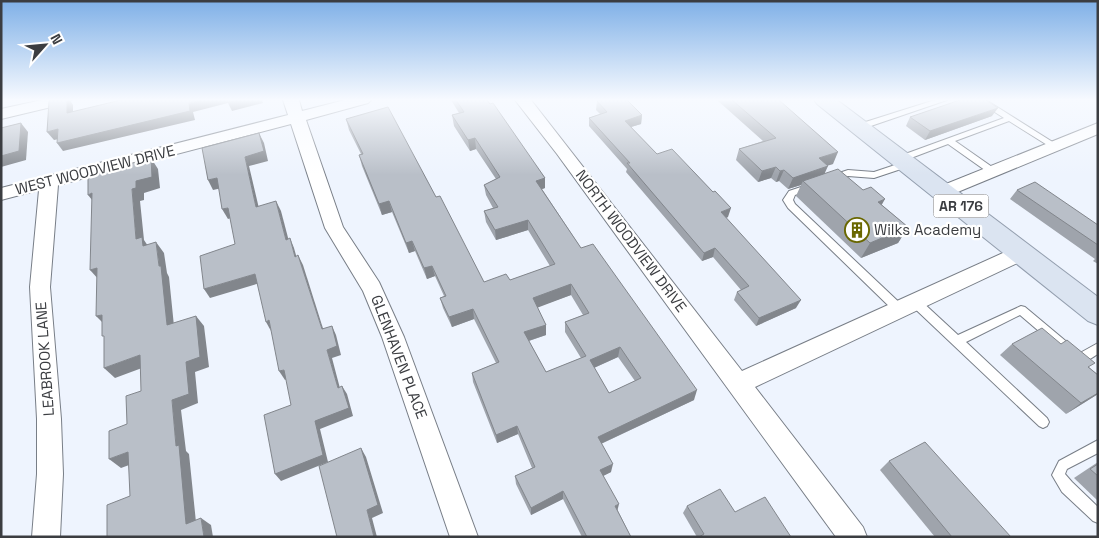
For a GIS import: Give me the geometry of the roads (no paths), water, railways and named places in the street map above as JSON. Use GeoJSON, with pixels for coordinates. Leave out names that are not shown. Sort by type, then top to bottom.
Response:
{"type":"FeatureCollection","features":[{"type":"Feature","properties":{"kind":"main road","name":"AR 176"},"geometry":{"type":"LineString","coordinates":[[857,125],[1098,313]]}},
{"type":"Feature","properties":{"kind":"street","name":"WEST WOODVIEW DRIVE"},"geometry":{"type":"LineString","coordinates":[[1,194],[49,182],[240,125]]}},
{"type":"Feature","properties":{"kind":"street","name":"GLENHAVEN PLACE"},"geometry":{"type":"LineString","coordinates":[[299,125],[334,228],[372,288],[393,337],[464,537]]}},
{"type":"Feature","properties":{"kind":"street","name":"NORTH WOODVIEW DRIVE"},"geometry":{"type":"LineString","coordinates":[[543,125],[853,537]]}},
{"type":"Feature","properties":{"kind":"street"},"geometry":{"type":"LineString","coordinates":[[942,192],[1098,128]]}},
{"type":"Feature","properties":{"kind":"street","name":"LEABROOK LANE"},"geometry":{"type":"LineString","coordinates":[[46,537],[50,474],[49,419],[40,287],[49,182]]}},
{"type":"Feature","properties":{"kind":"street"},"geometry":{"type":"LineString","coordinates":[[738,384],[1021,253]]}},
{"type":"Feature","properties":{"kind":"lane"},"geometry":{"type":"LineString","coordinates":[[859,127],[865,125]]}},
{"type":"Feature","properties":{"kind":"lane"},"geometry":{"type":"LineString","coordinates":[[992,125],[874,175],[848,173],[792,193],[788,200],[791,206],[860,272],[957,341],[1043,422]]}},
{"type":"Feature","properties":{"kind":"lane"},"geometry":{"type":"LineString","coordinates":[[1021,125],[1055,146]]}},
{"type":"Feature","properties":{"kind":"lane"},"geometry":{"type":"LineString","coordinates":[[949,142],[992,171]]}},
{"type":"Feature","properties":{"kind":"lane"},"geometry":{"type":"LineString","coordinates":[[957,341],[1021,310],[1079,359],[1098,348]]}},
{"type":"Feature","properties":{"kind":"lane"},"geometry":{"type":"LineString","coordinates":[[1098,446],[1063,465],[1058,474],[1067,487],[1098,516]]}},
{"type":"Feature","properties":{"kind":"place","name":"Wilks Academy"},"geometry":{"type":"Point","coordinates":[857,230]}}]}
